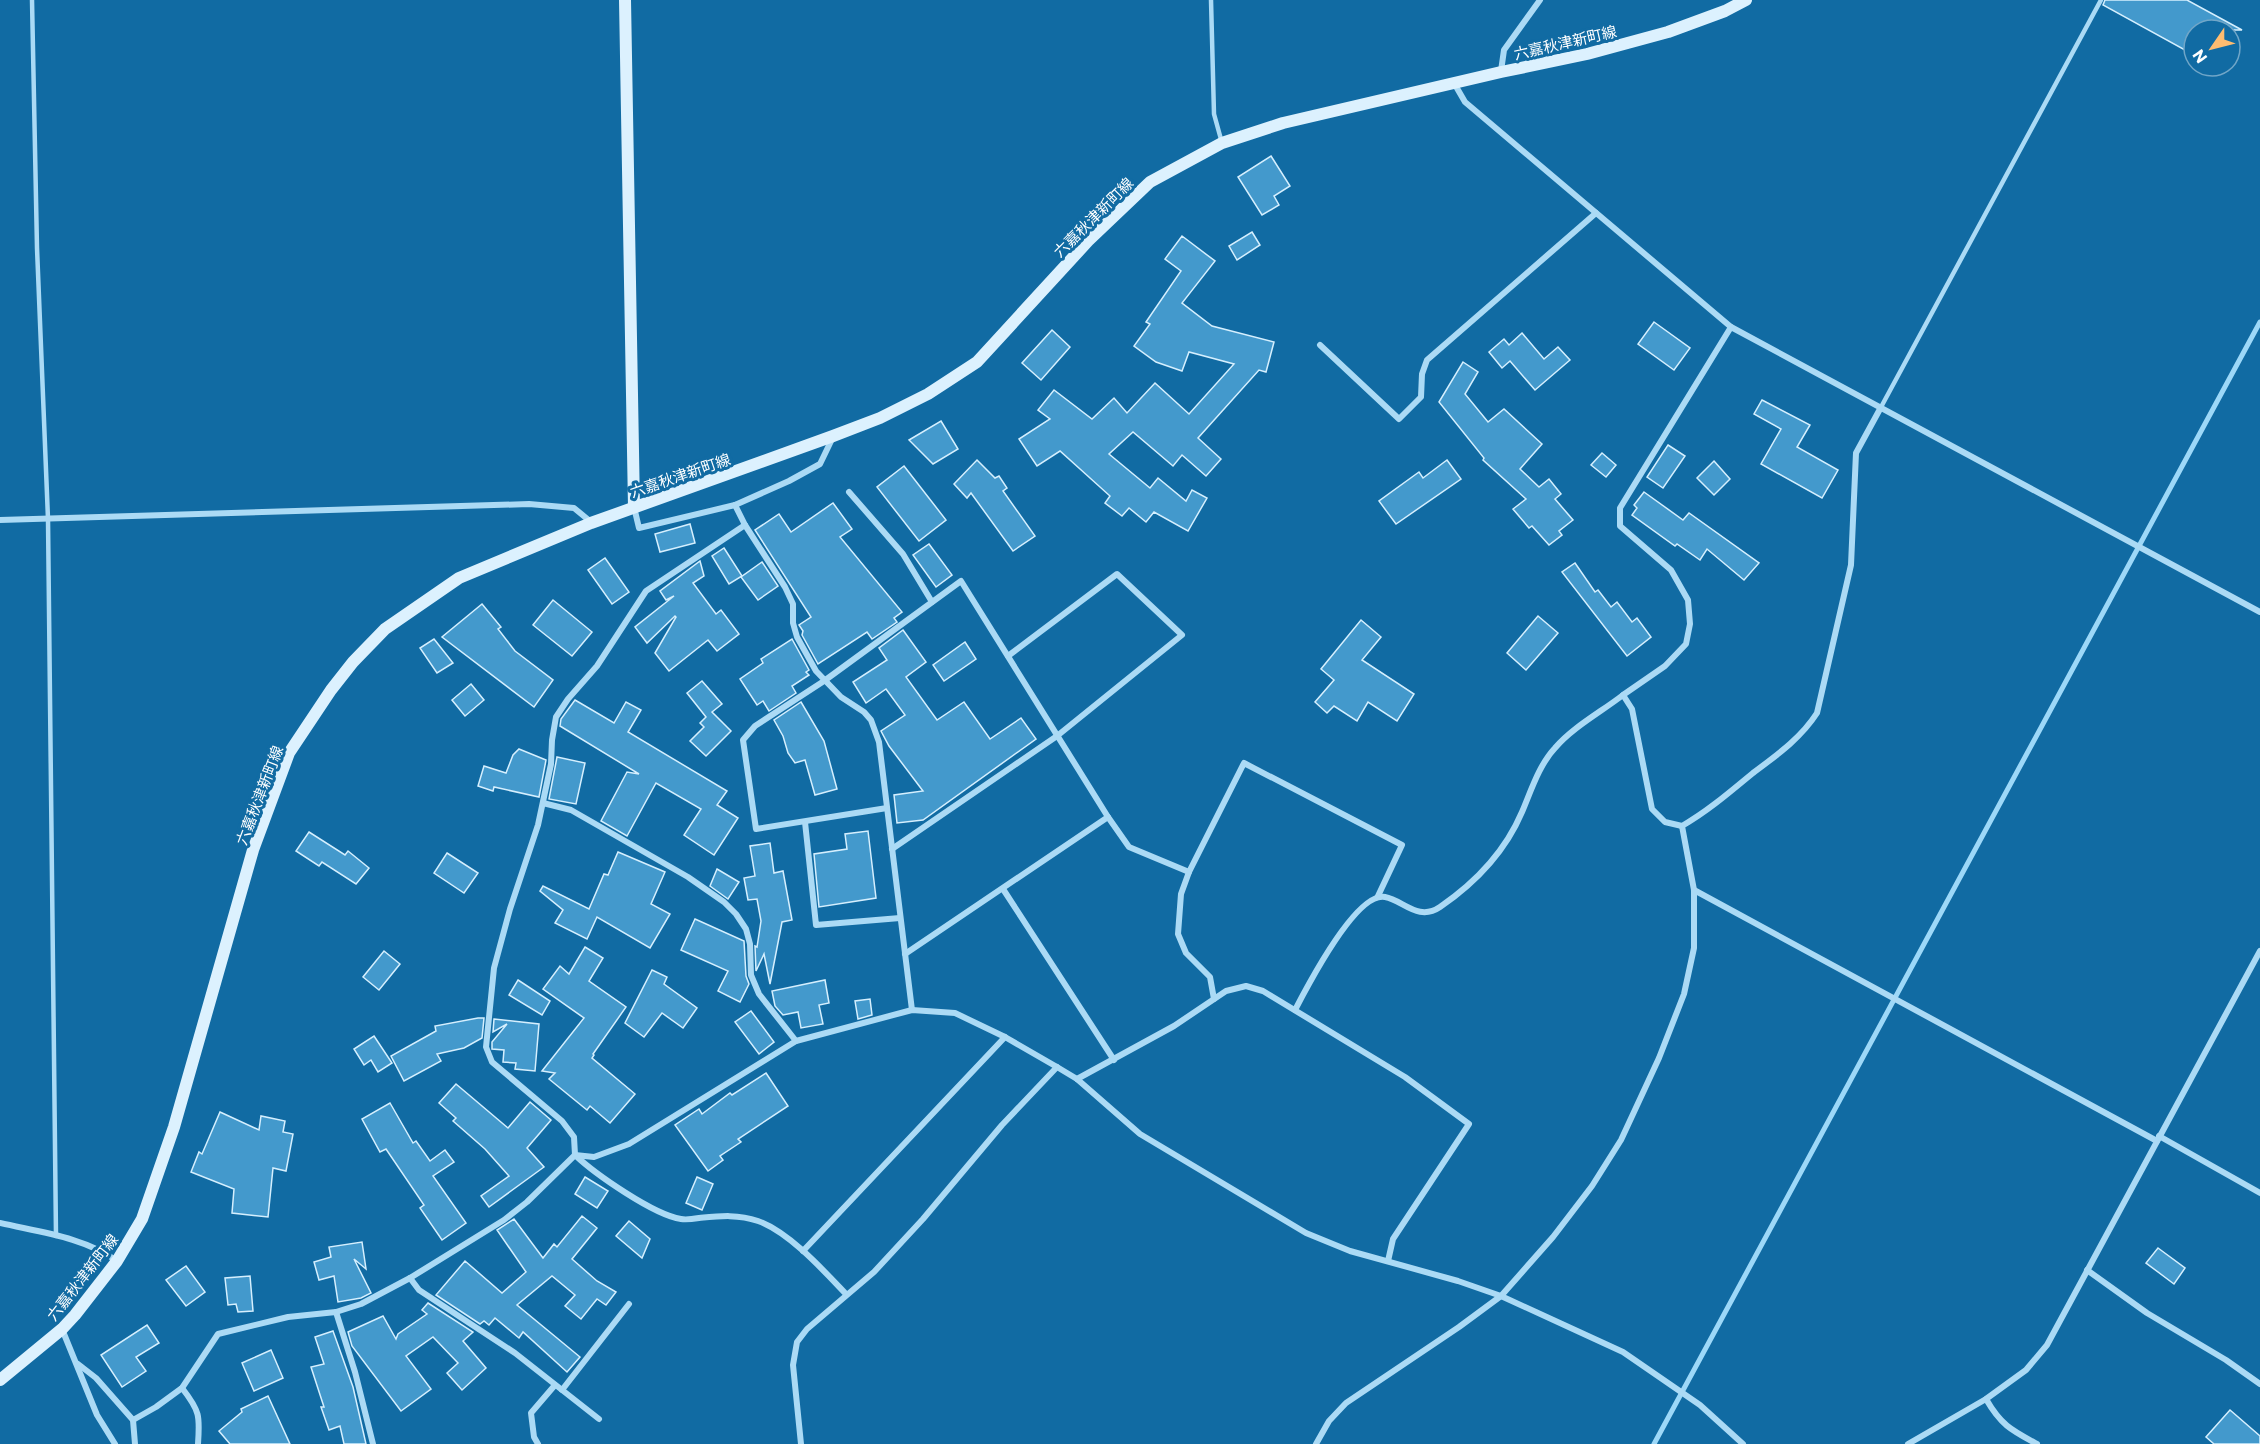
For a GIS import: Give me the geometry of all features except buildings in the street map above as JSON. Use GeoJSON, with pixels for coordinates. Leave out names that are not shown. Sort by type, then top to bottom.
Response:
{"type":"FeatureCollection","features":[{"type":"Feature","properties":{"kind":"main road"},"geometry":{"type":"LineString","coordinates":[[625,0],[634,507]]}},
{"type":"Feature","properties":{"kind":"main road","name":"六嘉秋津新町線"},"geometry":{"type":"LineString","coordinates":[[0,1380],[62,1329],[117,1261],[141,1219],[174,1127],[253,850],[289,753],[353,662],[385,629],[459,578],[591,523],[880,418],[928,394],[977,362],[1088,241],[1149,182],[1222,143],[1283,123],[1587,54],[1668,32],[1725,11],[1746,0]]}},
{"type":"Feature","properties":{"kind":"street"},"geometry":{"type":"LineString","coordinates":[[1501,72],[1504,50],[1540,0]]}},
{"type":"Feature","properties":{"kind":"street"},"geometry":{"type":"LineString","coordinates":[[1454,83],[1465,102],[1731,327],[2260,612]]}},
{"type":"Feature","properties":{"kind":"street"},"geometry":{"type":"LineString","coordinates":[[1320,345],[1399,419],[1420,397],[1422,374],[1427,360],[1596,213]]}},
{"type":"Feature","properties":{"kind":"street"},"geometry":{"type":"LineString","coordinates":[[1378,897],[1388,897],[1403,906],[1425,913],[1438,908],[1486,868],[1507,842],[1522,812],[1530,789],[1554,748],[1665,666],[1686,644],[1690,624],[1688,600],[1671,570],[1620,526],[1620,508],[1731,327]]}},
{"type":"Feature","properties":{"kind":"street"},"geometry":{"type":"LineString","coordinates":[[1623,695],[1632,709],[1652,809],[1665,822],[1682,826],[1702,814],[1807,729],[1817,712],[1851,565],[1856,453],[1880,409]]}},
{"type":"Feature","properties":{"kind":"street"},"geometry":{"type":"LineString","coordinates":[[634,507],[639,528],[735,505],[820,464],[833,436]]}},
{"type":"Feature","properties":{"kind":"street"},"geometry":{"type":"LineString","coordinates":[[849,492],[903,554],[933,602]]}},
{"type":"Feature","properties":{"kind":"street"},"geometry":{"type":"LineString","coordinates":[[0,520],[529,504],[574,508],[591,523]]}},
{"type":"Feature","properties":{"kind":"street"},"geometry":{"type":"LineString","coordinates":[[735,505],[745,525],[785,587],[793,604],[793,623],[797,637],[816,671],[824,681],[871,720],[879,742],[912,1010]]}},
{"type":"Feature","properties":{"kind":"street"},"geometry":{"type":"LineString","coordinates":[[133,1419],[156,1407],[182,1388],[218,1334],[288,1317],[336,1312],[361,1304],[410,1278],[504,1220],[574,1155],[574,1137],[562,1121],[492,1062],[486,1047],[494,968],[543,803],[551,764],[556,717],[568,699],[597,666],[646,591],[745,525]]}},
{"type":"Feature","properties":{"kind":"street"},"geometry":{"type":"LineString","coordinates":[[892,849],[1058,736],[1182,634],[1117,574],[1008,656]]}},
{"type":"Feature","properties":{"kind":"street"},"geometry":{"type":"LineString","coordinates":[[886,808],[756,829],[743,740],[754,726],[824,681],[961,581],[1129,847],[1189,872]]}},
{"type":"Feature","properties":{"kind":"street"},"geometry":{"type":"LineString","coordinates":[[1214,999],[1210,977],[1186,954],[1178,934],[1181,894],[1189,872],[1244,763],[1402,845],[1378,897],[1360,910],[1329,947],[1294,1010]]}},
{"type":"Feature","properties":{"kind":"street"},"geometry":{"type":"LineString","coordinates":[[543,803],[571,810],[688,877],[724,902],[746,929],[750,944],[751,975],[759,994],[796,1041]]}},
{"type":"Feature","properties":{"kind":"street"},"geometry":{"type":"LineString","coordinates":[[905,954],[1108,817]]}},
{"type":"Feature","properties":{"kind":"street"},"geometry":{"type":"LineString","coordinates":[[805,822],[816,925],[900,918]]}},
{"type":"Feature","properties":{"kind":"street"},"geometry":{"type":"LineString","coordinates":[[1316,1444],[1329,1420],[1346,1403],[1501,1296],[1573,1211],[1621,1140],[1659,1058],[1683,994],[1694,948],[1694,890],[1682,826]]}},
{"type":"Feature","properties":{"kind":"street"},"geometry":{"type":"LineString","coordinates":[[1003,889],[1114,1060]]}},
{"type":"Feature","properties":{"kind":"street"},"geometry":{"type":"LineString","coordinates":[[1694,890],[2260,1193]]}},
{"type":"Feature","properties":{"kind":"street"},"geometry":{"type":"LineString","coordinates":[[1908,1444],[1986,1399],[2026,1370],[2047,1345],[2260,951]]}},
{"type":"Feature","properties":{"kind":"street"},"geometry":{"type":"LineString","coordinates":[[1077,1079],[1174,1026],[1226,991],[1246,986],[1263,990],[1405,1077],[1469,1124],[1393,1239],[1388,1261]]}},
{"type":"Feature","properties":{"kind":"street"},"geometry":{"type":"LineString","coordinates":[[574,1155],[594,1157],[628,1144],[796,1041],[912,1010],[956,1013],[1005,1036],[1077,1079],[1140,1134],[1306,1233],[1350,1251],[1458,1281],[1501,1296],[1623,1352],[1700,1405],[1743,1444]]}},
{"type":"Feature","properties":{"kind":"street"},"geometry":{"type":"LineString","coordinates":[[803,1251],[1005,1036]]}},
{"type":"Feature","properties":{"kind":"street"},"geometry":{"type":"LineString","coordinates":[[801,1444],[793,1365],[797,1342],[807,1329],[874,1272],[916,1227],[1002,1125],[1057,1067]]}},
{"type":"Feature","properties":{"kind":"street"},"geometry":{"type":"LineString","coordinates":[[574,1155],[594,1172],[665,1215],[682,1220],[734,1215],[760,1221],[803,1251],[846,1294]]}},
{"type":"Feature","properties":{"kind":"street"},"geometry":{"type":"LineString","coordinates":[[0,1223],[100,1249],[117,1261]]}},
{"type":"Feature","properties":{"kind":"street"},"geometry":{"type":"LineString","coordinates":[[2087,1270],[2147,1313],[2226,1360],[2260,1384]]}},
{"type":"Feature","properties":{"kind":"street"},"geometry":{"type":"LineString","coordinates":[[410,1278],[420,1290],[515,1353],[599,1419]]}},
{"type":"Feature","properties":{"kind":"street"},"geometry":{"type":"LineString","coordinates":[[562,1390],[629,1304]]}},
{"type":"Feature","properties":{"kind":"street"},"geometry":{"type":"LineString","coordinates":[[336,1312],[355,1372],[373,1444]]}},
{"type":"Feature","properties":{"kind":"street"},"geometry":{"type":"LineString","coordinates":[[62,1329],[97,1416],[115,1444]]}},
{"type":"Feature","properties":{"kind":"street"},"geometry":{"type":"LineString","coordinates":[[78,1364],[96,1378],[133,1419],[135,1444]]}},
{"type":"Feature","properties":{"kind":"street"},"geometry":{"type":"LineString","coordinates":[[538,1444],[534,1437],[531,1413],[555,1385]]}},
{"type":"Feature","properties":{"kind":"street"},"geometry":{"type":"LineString","coordinates":[[182,1388],[193,1402],[200,1417],[198,1444]]}},
{"type":"Feature","properties":{"kind":"street"},"geometry":{"type":"LineString","coordinates":[[1986,1399],[1997,1418],[2008,1428],[2037,1444]]}},
{"type":"Feature","properties":{"kind":"lane"},"geometry":{"type":"LineString","coordinates":[[32,0],[37,248],[48,519],[56,1236]]}},
{"type":"Feature","properties":{"kind":"lane"},"geometry":{"type":"LineString","coordinates":[[1211,0],[1214,114],[1222,143]]}},
{"type":"Feature","properties":{"kind":"lane"},"geometry":{"type":"LineString","coordinates":[[1880,409],[2101,0]]}},
{"type":"Feature","properties":{"kind":"waterway"},"geometry":{"type":"LineString","coordinates":[[1654,1444],[2260,322]]}}]}
